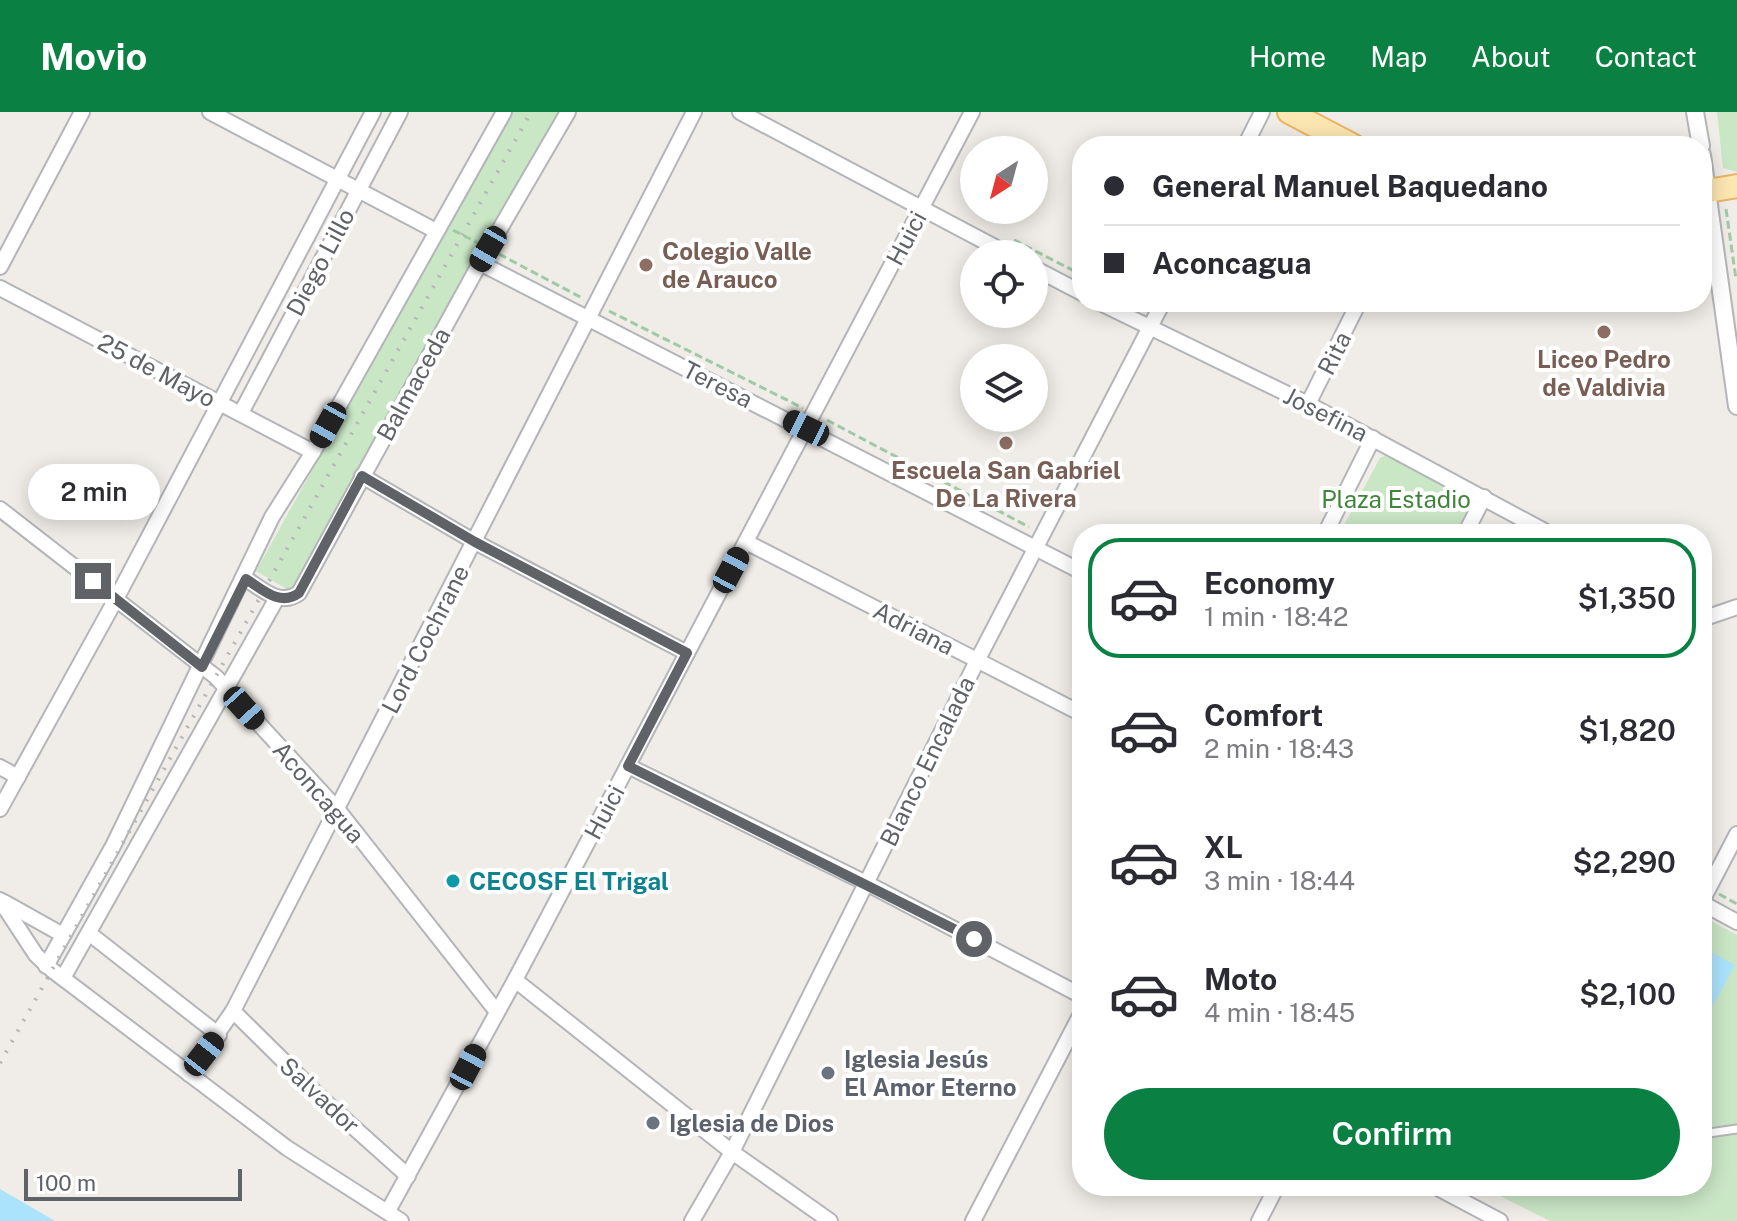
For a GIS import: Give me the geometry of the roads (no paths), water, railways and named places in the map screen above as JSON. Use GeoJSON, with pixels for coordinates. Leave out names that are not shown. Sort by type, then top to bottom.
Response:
{"type":"FeatureCollection","features":[{"type":"Feature","properties":{"kind":"main road"},"geometry":{"type":"LineString","coordinates":[[1289,112],[1335,136]]}},
{"type":"Feature","properties":{"kind":"main road"},"geometry":{"type":"LineString","coordinates":[[1712,191],[1737,186]]}},
{"type":"Feature","properties":{"kind":"street"},"geometry":{"type":"LineString","coordinates":[[0,267],[82,112]]}},
{"type":"Feature","properties":{"kind":"street"},"geometry":{"type":"LineString","coordinates":[[210,112],[358,190],[438,227]]}},
{"type":"Feature","properties":{"kind":"street","name":"Diego Lillo"},"geometry":{"type":"LineString","coordinates":[[0,809],[116,599],[373,112]]}},
{"type":"Feature","properties":{"kind":"street","name":"Diego Lillo"},"geometry":{"type":"LineString","coordinates":[[241,413],[400,112]]}},
{"type":"Feature","properties":{"kind":"street"},"geometry":{"type":"LineString","coordinates":[[46,966],[113,846],[246,579],[272,517],[313,452],[504,112]]}},
{"type":"Feature","properties":{"kind":"street","name":"Balmaceda"},"geometry":{"type":"LineString","coordinates":[[63,978],[277,598],[292,598],[299,593],[480,263],[568,112]]}},
{"type":"Feature","properties":{"kind":"street","name":"Lord Cochrane"},"geometry":{"type":"LineString","coordinates":[[189,1074],[233,1011],[694,112]]}},
{"type":"Feature","properties":{"kind":"street"},"geometry":{"type":"LineString","coordinates":[[740,112],[982,240]]}},
{"type":"Feature","properties":{"kind":"street","name":"Huici"},"geometry":{"type":"LineString","coordinates":[[388,1211],[515,980],[972,112]]}},
{"type":"Feature","properties":{"kind":"street"},"geometry":{"type":"LineString","coordinates":[[1250,136],[1262,112]]}},
{"type":"Feature","properties":{"kind":"street"},"geometry":{"type":"LineString","coordinates":[[1695,112],[1699,136]]}},
{"type":"Feature","properties":{"kind":"street"},"geometry":{"type":"LineString","coordinates":[[1712,239],[1737,406]]}},
{"type":"Feature","properties":{"kind":"street","name":"Teresa"},"geometry":{"type":"LineString","coordinates":[[480,263],[1038,541],[1072,565]]}},
{"type":"Feature","properties":{"kind":"street"},"geometry":{"type":"LineString","coordinates":[[1048,275],[1072,288]]}},
{"type":"Feature","properties":{"kind":"street","name":"25 de Mayo"},"geometry":{"type":"LineString","coordinates":[[0,288],[313,452]]}},
{"type":"Feature","properties":{"kind":"street","name":"Josefina"},"geometry":{"type":"LineString","coordinates":[[1117,312],[1308,404],[1532,524]]}},
{"type":"Feature","properties":{"kind":"street","name":"Blanco Encalada"},"geometry":{"type":"LineString","coordinates":[[692,1221],[732,1152],[977,661],[1158,312]]}},
{"type":"Feature","properties":{"kind":"street","name":"Rita"},"geometry":{"type":"LineString","coordinates":[[1308,404],[1354,312]]}},
{"type":"Feature","properties":{"kind":"street"},"geometry":{"type":"LineString","coordinates":[[1330,524],[1373,438]]}},
{"type":"Feature","properties":{"kind":"street"},"geometry":{"type":"LineString","coordinates":[[362,476],[475,542],[687,653]]}},
{"type":"Feature","properties":{"kind":"street"},"geometry":{"type":"LineString","coordinates":[[1470,524],[1484,497]]}},
{"type":"Feature","properties":{"kind":"street","name":"Aconcagua"},"geometry":{"type":"LineString","coordinates":[[0,509],[226,687],[338,810],[497,1012]]}},
{"type":"Feature","properties":{"kind":"street","name":"Adriana"},"geometry":{"type":"LineString","coordinates":[[746,542],[1072,709]]}},
{"type":"Feature","properties":{"kind":"street"},"geometry":{"type":"LineString","coordinates":[[246,579],[277,598]]}},
{"type":"Feature","properties":{"kind":"street"},"geometry":{"type":"LineString","coordinates":[[1712,616],[1737,607]]}},
{"type":"Feature","properties":{"kind":"street"},"geometry":{"type":"LineString","coordinates":[[628,766],[866,883],[1072,991]]}},
{"type":"Feature","properties":{"kind":"street"},"geometry":{"type":"LineString","coordinates":[[0,767],[18,777]]}},
{"type":"Feature","properties":{"kind":"street"},"geometry":{"type":"LineString","coordinates":[[1712,883],[1737,834]]}},
{"type":"Feature","properties":{"kind":"street"},"geometry":{"type":"LineString","coordinates":[[1,901],[63,935]]}},
{"type":"Feature","properties":{"kind":"street"},"geometry":{"type":"LineString","coordinates":[[1,901],[46,966],[287,1148],[401,1221]]}},
{"type":"Feature","properties":{"kind":"street"},"geometry":{"type":"LineString","coordinates":[[1712,908],[1737,922]]}},
{"type":"Feature","properties":{"kind":"street"},"geometry":{"type":"LineString","coordinates":[[90,934],[219,1035]]}},
{"type":"Feature","properties":{"kind":"street"},"geometry":{"type":"LineString","coordinates":[[515,980],[732,1152],[830,1221]]}},
{"type":"Feature","properties":{"kind":"street","name":"Salvador"},"geometry":{"type":"LineString","coordinates":[[233,1011],[322,1099],[408,1176]]}},
{"type":"Feature","properties":{"kind":"street"},"geometry":{"type":"LineString","coordinates":[[973,1221],[1072,1031]]}},
{"type":"Feature","properties":{"kind":"street"},"geometry":{"type":"LineString","coordinates":[[1259,1221],[1272,1196]]}},
{"type":"Feature","properties":{"kind":"street"},"geometry":{"type":"LineString","coordinates":[[1453,1196],[1500,1221]]}},
{"type":"Feature","properties":{"kind":"lane"},"geometry":{"type":"LineString","coordinates":[[1712,1133],[1737,1129]]}},
{"type":"Feature","properties":{"kind":"water"},"geometry":{"type":"Polygon","coordinates":[[[1712,952],[1735,965],[1712,1007],[1712,952]]]}},
{"type":"Feature","properties":{"kind":"water"},"geometry":{"type":"Polygon","coordinates":[[[0,1189],[55,1221],[0,1221],[0,1189]]]}},
{"type":"Feature","properties":{"kind":"railway"},"geometry":{"type":"LineString","coordinates":[[0,1063],[531,112]]}},
{"type":"Feature","properties":{"kind":"place","name":"Colegio Valle de Arauco"},"geometry":{"type":"Point","coordinates":[646,265]}},
{"type":"Feature","properties":{"kind":"place","name":"Liceo Pedro de Valdivia"},"geometry":{"type":"Point","coordinates":[1604,332]}},
{"type":"Feature","properties":{"kind":"place","name":"Escuela San Gabriel De La Rivera"},"geometry":{"type":"Point","coordinates":[1006,443]}},
{"type":"Feature","properties":{"kind":"place","name":"CECOSF El Trigal"},"geometry":{"type":"Point","coordinates":[453,881]}},
{"type":"Feature","properties":{"kind":"place","name":"Iglesia Jesús El Amor Eterno"},"geometry":{"type":"Point","coordinates":[828,1073]}},
{"type":"Feature","properties":{"kind":"place","name":"Iglesia de Dios"},"geometry":{"type":"Point","coordinates":[653,1123]}},
{"type":"Feature","properties":{"kind":"park label","name":"Plaza Estadio"},"geometry":{"type":"Point","coordinates":[1396,499]}}]}
